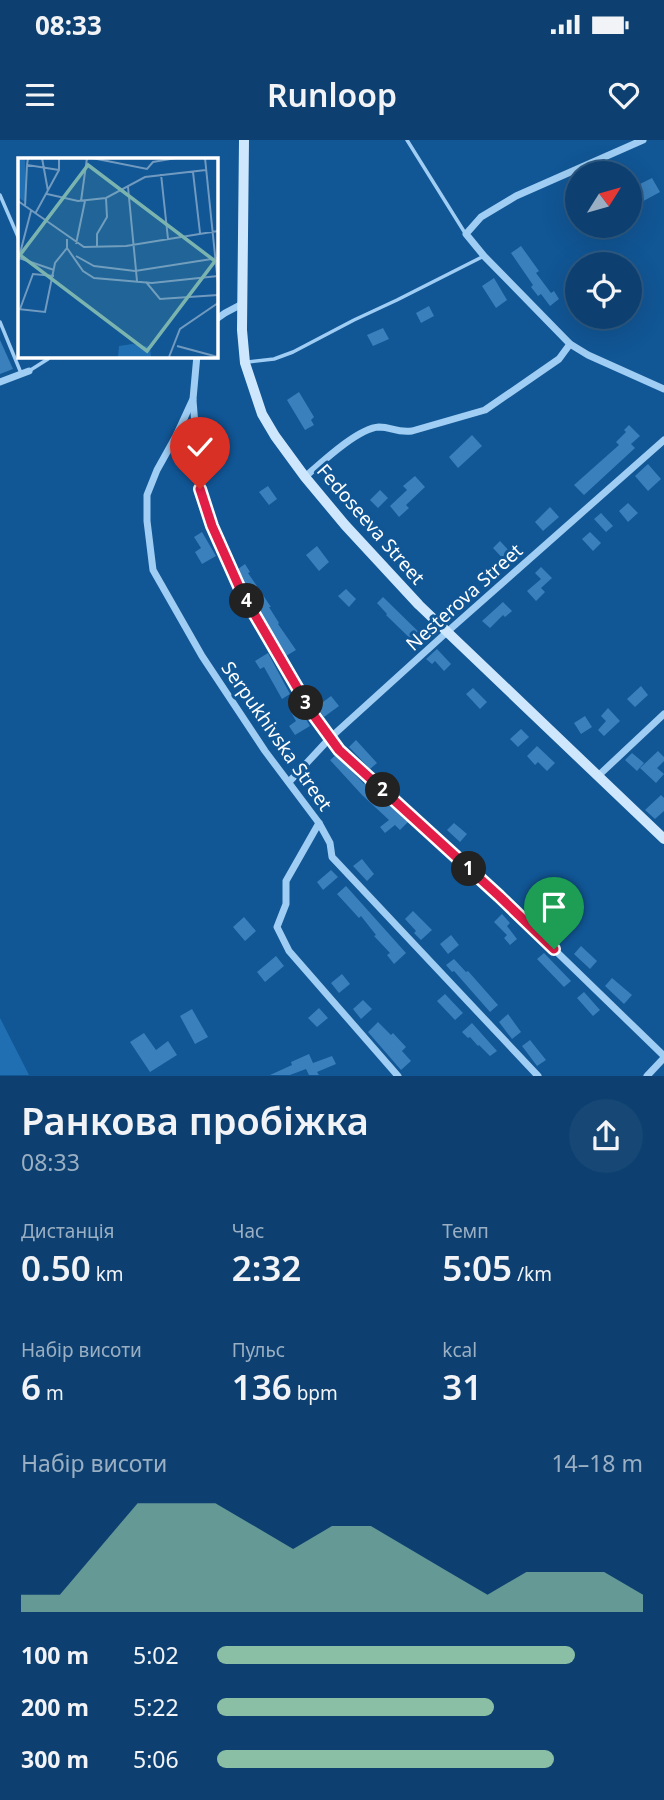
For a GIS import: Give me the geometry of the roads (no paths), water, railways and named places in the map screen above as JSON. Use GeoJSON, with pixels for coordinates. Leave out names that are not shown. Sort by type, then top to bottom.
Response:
{"type":"FeatureCollection","features":[{"type":"Feature","properties":{"kind":"main road","name":"Fedoseeva Street"},"geometry":{"type":"LineString","coordinates":[[244,140],[242,304],[245,363],[262,414],[275,436],[305,477],[383,568],[664,839]]}},
{"type":"Feature","properties":{"kind":"street"},"geometry":{"type":"LineString","coordinates":[[643,140],[516,196],[481,217],[467,234],[484,256],[570,344],[588,355],[664,389]]}},
{"type":"Feature","properties":{"kind":"street"},"geometry":{"type":"LineString","coordinates":[[217,319],[242,304]]}},
{"type":"Feature","properties":{"kind":"street"},"geometry":{"type":"LineString","coordinates":[[305,477],[330,455],[370,428],[387,428],[402,433],[485,410],[559,359],[570,344]]}},
{"type":"Feature","properties":{"kind":"street","name":"Serpukhivska Street"},"geometry":{"type":"LineString","coordinates":[[197,357],[193,399],[146,495],[153,569],[202,656],[265,751],[319,823],[330,843],[332,858],[538,1076]]}},
{"type":"Feature","properties":{"kind":"street"},"geometry":{"type":"LineString","coordinates":[[0,382],[25,372]]}},
{"type":"Feature","properties":{"kind":"street"},"geometry":{"type":"LineString","coordinates":[[193,399],[200,489],[212,526],[241,591],[312,713],[339,750],[499,896],[664,1057],[647,1076]]}},
{"type":"Feature","properties":{"kind":"street","name":"Nesterova Street"},"geometry":{"type":"LineString","coordinates":[[289,782],[330,738],[664,440]]}},
{"type":"Feature","properties":{"kind":"street"},"geometry":{"type":"LineString","coordinates":[[598,776],[664,714]]}},
{"type":"Feature","properties":{"kind":"street"},"geometry":{"type":"LineString","coordinates":[[319,823],[286,881],[286,904],[277,927],[289,951],[398,1076]]}},
{"type":"Feature","properties":{"kind":"lane"},"geometry":{"type":"LineString","coordinates":[[407,140],[467,234]]}},
{"type":"Feature","properties":{"kind":"lane"},"geometry":{"type":"LineString","coordinates":[[0,195],[18,237]]}},
{"type":"Feature","properties":{"kind":"lane"},"geometry":{"type":"LineString","coordinates":[[245,363],[274,359],[293,352],[484,256]]}},
{"type":"Feature","properties":{"kind":"lane"},"geometry":{"type":"LineString","coordinates":[[0,322],[25,372],[48,357]]}}]}
